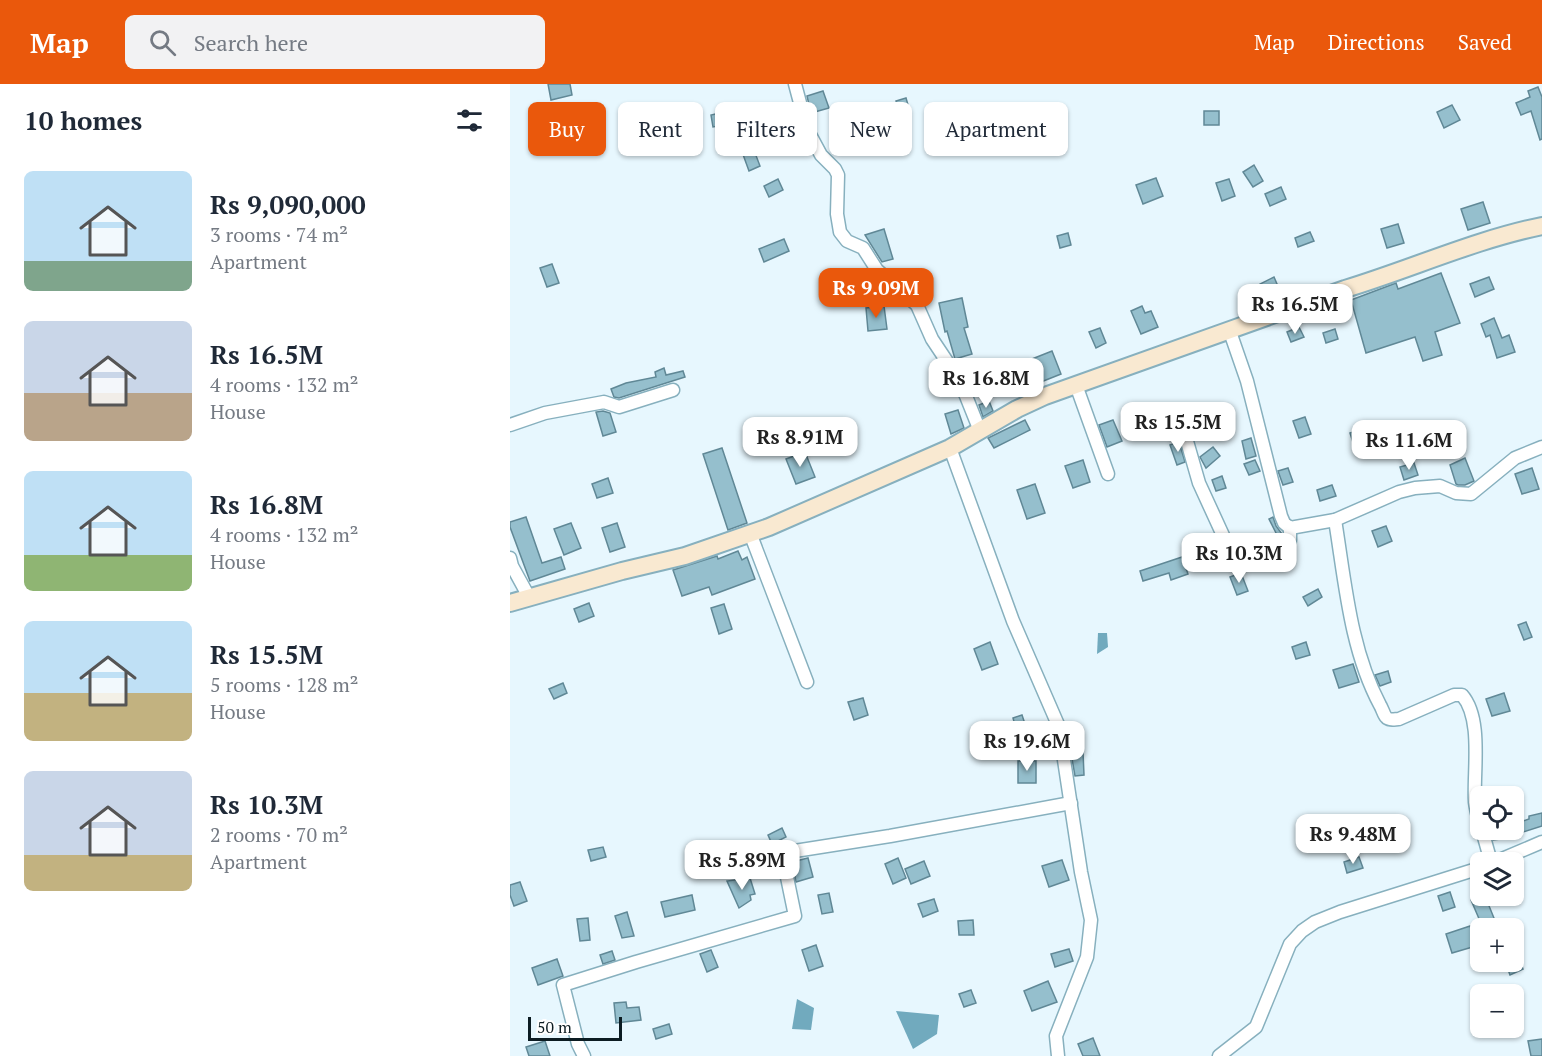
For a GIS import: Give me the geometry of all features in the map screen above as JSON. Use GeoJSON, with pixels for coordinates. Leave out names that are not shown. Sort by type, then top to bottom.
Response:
{"type":"FeatureCollection","features":[{"type":"Feature","properties":{"kind":"main road"},"geometry":{"type":"LineString","coordinates":[[510,603],[621,571],[685,556],[750,533],[950,448],[1045,396],[1228,329],[1395,274],[1483,242],[1542,226]]}},
{"type":"Feature","properties":{"kind":"street"},"geometry":{"type":"LineString","coordinates":[[795,84],[807,129],[821,155],[838,175],[837,214],[840,232],[847,241],[863,248],[877,270],[917,304],[933,339],[954,372],[980,430]]}},
{"type":"Feature","properties":{"kind":"street"},"geometry":{"type":"LineString","coordinates":[[1228,329],[1247,381],[1281,516],[1290,528],[1335,520],[1399,492],[1440,486],[1456,493],[1471,494],[1515,458],[1542,447]]}},
{"type":"Feature","properties":{"kind":"street"},"geometry":{"type":"LineString","coordinates":[[1076,385],[1108,474]]}},
{"type":"Feature","properties":{"kind":"street"},"geometry":{"type":"LineString","coordinates":[[510,425],[545,413],[604,402],[619,407],[673,390]]}},
{"type":"Feature","properties":{"kind":"street"},"geometry":{"type":"LineString","coordinates":[[1178,410],[1199,483],[1232,555],[1290,540],[1290,528]]}},
{"type":"Feature","properties":{"kind":"street"},"geometry":{"type":"LineString","coordinates":[[950,448],[1013,621],[1059,727],[1081,872],[1091,920],[1087,957],[1056,1036],[1058,1056]]}},
{"type":"Feature","properties":{"kind":"street"},"geometry":{"type":"LineString","coordinates":[[1335,520],[1349,607],[1363,664],[1373,692],[1386,717],[1391,720],[1399,719],[1454,694],[1462,695],[1473,724],[1476,786]]}},
{"type":"Feature","properties":{"kind":"street"},"geometry":{"type":"LineString","coordinates":[[750,533],[807,682]]}},
{"type":"Feature","properties":{"kind":"street"},"geometry":{"type":"LineString","coordinates":[[510,558],[529,597]]}},
{"type":"Feature","properties":{"kind":"street"},"geometry":{"type":"LineString","coordinates":[[584,1056],[578,1044],[563,985],[795,916],[782,853],[1071,803]]}},
{"type":"Feature","properties":{"kind":"street"},"geometry":{"type":"LineString","coordinates":[[1518,852],[1542,842]]}},
{"type":"Feature","properties":{"kind":"street"},"geometry":{"type":"LineString","coordinates":[[1219,1056],[1257,1027],[1290,944],[1302,931],[1315,922],[1340,912],[1470,871]]}},
{"type":"Feature","properties":{"kind":"water"},"geometry":{"type":"Polygon","coordinates":[[[1098,633],[1107,633],[1108,647],[1097,654],[1098,633]]]}},
{"type":"Feature","properties":{"kind":"water"},"geometry":{"type":"Polygon","coordinates":[[[797,999],[814,1008],[811,1030],[792,1029],[797,999]]]}},
{"type":"Feature","properties":{"kind":"water"},"geometry":{"type":"Polygon","coordinates":[[[896,1011],[939,1015],[937,1034],[913,1049],[896,1011]]]}},
{"type":"Feature","properties":{"kind":"building"},"geometry":{"type":"Polygon","coordinates":[[[548,84],[570,84],[572,95],[551,100],[548,84]]]}},
{"type":"Feature","properties":{"kind":"building"},"geometry":{"type":"Polygon","coordinates":[[[1538,87],[1542,97],[1542,139],[1540,140],[1531,111],[1521,115],[1516,103],[1530,97],[1528,91],[1538,87]]]}},
{"type":"Feature","properties":{"kind":"building"},"geometry":{"type":"Polygon","coordinates":[[[823,91],[829,108],[817,111],[817,102],[808,102],[807,96],[823,91]]]}},
{"type":"Feature","properties":{"kind":"building"},"geometry":{"type":"Polygon","coordinates":[[[906,98],[907,102],[896,102],[906,98]]]}},
{"type":"Feature","properties":{"kind":"building"},"geometry":{"type":"Polygon","coordinates":[[[1452,105],[1460,120],[1444,128],[1437,112],[1452,105]]]}},
{"type":"Feature","properties":{"kind":"building"},"geometry":{"type":"Polygon","coordinates":[[[1204,111],[1219,111],[1219,125],[1204,125],[1204,111]]]}},
{"type":"Feature","properties":{"kind":"building"},"geometry":{"type":"Polygon","coordinates":[[[715,114],[715,127],[713,127],[711,115],[715,114]]]}},
{"type":"Feature","properties":{"kind":"building"},"geometry":{"type":"Polygon","coordinates":[[[744,156],[756,156],[760,166],[749,171],[744,156]]]}},
{"type":"Feature","properties":{"kind":"building"},"geometry":{"type":"Polygon","coordinates":[[[1254,165],[1263,181],[1253,187],[1243,172],[1254,165]]]}},
{"type":"Feature","properties":{"kind":"building"},"geometry":{"type":"Polygon","coordinates":[[[1156,178],[1163,196],[1143,204],[1136,185],[1156,178]]]}},
{"type":"Feature","properties":{"kind":"building"},"geometry":{"type":"Polygon","coordinates":[[[778,179],[783,190],[769,197],[764,186],[778,179]]]}},
{"type":"Feature","properties":{"kind":"building"},"geometry":{"type":"Polygon","coordinates":[[[1229,179],[1235,196],[1222,201],[1216,183],[1229,179]]]}},
{"type":"Feature","properties":{"kind":"building"},"geometry":{"type":"Polygon","coordinates":[[[1281,187],[1286,199],[1270,206],[1265,194],[1281,187]]]}},
{"type":"Feature","properties":{"kind":"building"},"geometry":{"type":"Polygon","coordinates":[[[1483,202],[1490,223],[1468,230],[1461,209],[1483,202]]]}},
{"type":"Feature","properties":{"kind":"building"},"geometry":{"type":"Polygon","coordinates":[[[1398,224],[1404,243],[1387,248],[1381,229],[1398,224]]]}},
{"type":"Feature","properties":{"kind":"building"},"geometry":{"type":"Polygon","coordinates":[[[884,229],[893,259],[882,262],[865,235],[884,229]]]}},
{"type":"Feature","properties":{"kind":"building"},"geometry":{"type":"Polygon","coordinates":[[[1310,232],[1314,241],[1298,247],[1295,238],[1310,232]]]}},
{"type":"Feature","properties":{"kind":"building"},"geometry":{"type":"Polygon","coordinates":[[[1068,233],[1071,245],[1060,248],[1057,236],[1068,233]]]}},
{"type":"Feature","properties":{"kind":"building"},"geometry":{"type":"Polygon","coordinates":[[[784,239],[789,251],[764,262],[759,249],[784,239]]]}},
{"type":"Feature","properties":{"kind":"building"},"geometry":{"type":"Polygon","coordinates":[[[552,264],[559,283],[547,287],[540,268],[552,264]]]}},
{"type":"Feature","properties":{"kind":"building"},"geometry":{"type":"Polygon","coordinates":[[[1441,273],[1460,323],[1435,332],[1442,355],[1423,361],[1415,337],[1366,353],[1351,300],[1396,283],[1398,289],[1441,273]]]}},
{"type":"Feature","properties":{"kind":"building"},"geometry":{"type":"Polygon","coordinates":[[[1274,277],[1280,291],[1266,298],[1260,284],[1274,277]]]}},
{"type":"Feature","properties":{"kind":"building"},"geometry":{"type":"Polygon","coordinates":[[[1489,277],[1494,289],[1475,297],[1470,284],[1489,277]]]}},
{"type":"Feature","properties":{"kind":"building"},"geometry":{"type":"Polygon","coordinates":[[[962,298],[968,327],[964,328],[972,354],[955,359],[947,331],[945,332],[939,303],[962,298]]]}},
{"type":"Feature","properties":{"kind":"building"},"geometry":{"type":"Polygon","coordinates":[[[884,306],[887,329],[868,331],[866,308],[884,306]]]}},
{"type":"Feature","properties":{"kind":"building"},"geometry":{"type":"Polygon","coordinates":[[[1142,306],[1145,313],[1151,311],[1158,327],[1141,334],[1131,311],[1142,306]]]}},
{"type":"Feature","properties":{"kind":"building"},"geometry":{"type":"Polygon","coordinates":[[[1494,318],[1502,338],[1509,335],[1515,352],[1497,358],[1490,335],[1486,337],[1481,324],[1494,318]]]}},
{"type":"Feature","properties":{"kind":"building"},"geometry":{"type":"Polygon","coordinates":[[[1299,327],[1304,337],[1291,342],[1287,332],[1299,327]]]}},
{"type":"Feature","properties":{"kind":"building"},"geometry":{"type":"Polygon","coordinates":[[[1100,328],[1106,343],[1096,348],[1089,332],[1100,328]]]}},
{"type":"Feature","properties":{"kind":"building"},"geometry":{"type":"Polygon","coordinates":[[[1335,329],[1338,339],[1326,343],[1323,333],[1335,329]]]}},
{"type":"Feature","properties":{"kind":"building"},"geometry":{"type":"Polygon","coordinates":[[[1052,351],[1061,374],[1041,382],[1032,359],[1052,351]]]}},
{"type":"Feature","properties":{"kind":"building"},"geometry":{"type":"Polygon","coordinates":[[[664,368],[666,375],[683,371],[685,377],[619,398],[614,397],[611,389],[626,383],[656,377],[655,372],[664,368]]]}},
{"type":"Feature","properties":{"kind":"building"},"geometry":{"type":"Polygon","coordinates":[[[974,380],[979,394],[975,395],[968,382],[974,380]]]}},
{"type":"Feature","properties":{"kind":"building"},"geometry":{"type":"Polygon","coordinates":[[[989,401],[993,411],[983,417],[979,405],[989,401]]]}},
{"type":"Feature","properties":{"kind":"building"},"geometry":{"type":"Polygon","coordinates":[[[958,410],[964,428],[951,434],[945,414],[958,410]]]}},
{"type":"Feature","properties":{"kind":"building"},"geometry":{"type":"Polygon","coordinates":[[[1158,410],[1165,426],[1144,435],[1138,419],[1158,410]]]}},
{"type":"Feature","properties":{"kind":"building"},"geometry":{"type":"Polygon","coordinates":[[[596,412],[610,413],[616,432],[603,436],[596,412]]]}},
{"type":"Feature","properties":{"kind":"building"},"geometry":{"type":"Polygon","coordinates":[[[1305,417],[1311,434],[1299,438],[1293,421],[1305,417]]]}},
{"type":"Feature","properties":{"kind":"building"},"geometry":{"type":"Polygon","coordinates":[[[1025,420],[1030,430],[994,448],[988,438],[1025,420]]]}},
{"type":"Feature","properties":{"kind":"building"},"geometry":{"type":"Polygon","coordinates":[[[1113,420],[1122,441],[1107,447],[1099,425],[1113,420]]]}},
{"type":"Feature","properties":{"kind":"building"},"geometry":{"type":"Polygon","coordinates":[[[1360,430],[1366,448],[1356,452],[1350,433],[1360,430]]]}},
{"type":"Feature","properties":{"kind":"building"},"geometry":{"type":"Polygon","coordinates":[[[1251,438],[1256,456],[1246,459],[1242,441],[1251,438]]]}},
{"type":"Feature","properties":{"kind":"building"},"geometry":{"type":"Polygon","coordinates":[[[1179,442],[1185,462],[1177,465],[1170,445],[1179,442]]]}},
{"type":"Feature","properties":{"kind":"building"},"geometry":{"type":"Polygon","coordinates":[[[1213,447],[1220,456],[1206,468],[1200,457],[1213,447]]]}},
{"type":"Feature","properties":{"kind":"building"},"geometry":{"type":"Polygon","coordinates":[[[722,448],[747,523],[728,530],[703,454],[722,448]]]}},
{"type":"Feature","properties":{"kind":"building"},"geometry":{"type":"Polygon","coordinates":[[[805,452],[815,477],[796,484],[786,459],[805,452]]]}},
{"type":"Feature","properties":{"kind":"building"},"geometry":{"type":"Polygon","coordinates":[[[1465,458],[1474,481],[1458,485],[1450,465],[1465,458]]]}},
{"type":"Feature","properties":{"kind":"building"},"geometry":{"type":"Polygon","coordinates":[[[1083,460],[1090,482],[1073,488],[1065,466],[1083,460]]]}},
{"type":"Feature","properties":{"kind":"building"},"geometry":{"type":"Polygon","coordinates":[[[1255,460],[1260,471],[1249,475],[1244,464],[1255,460]]]}},
{"type":"Feature","properties":{"kind":"building"},"geometry":{"type":"Polygon","coordinates":[[[1414,463],[1418,475],[1404,480],[1400,467],[1414,463]]]}},
{"type":"Feature","properties":{"kind":"building"},"geometry":{"type":"Polygon","coordinates":[[[1288,468],[1293,482],[1283,485],[1278,471],[1288,468]]]}},
{"type":"Feature","properties":{"kind":"building"},"geometry":{"type":"Polygon","coordinates":[[[1532,468],[1539,489],[1522,494],[1515,474],[1532,468]]]}},
{"type":"Feature","properties":{"kind":"building"},"geometry":{"type":"Polygon","coordinates":[[[1222,476],[1226,488],[1216,491],[1212,480],[1222,476]]]}},
{"type":"Feature","properties":{"kind":"building"},"geometry":{"type":"Polygon","coordinates":[[[608,478],[613,493],[597,498],[592,484],[608,478]]]}},
{"type":"Feature","properties":{"kind":"building"},"geometry":{"type":"Polygon","coordinates":[[[1035,484],[1045,513],[1027,519],[1017,490],[1035,484]]]}},
{"type":"Feature","properties":{"kind":"building"},"geometry":{"type":"Polygon","coordinates":[[[1332,485],[1336,496],[1320,501],[1317,490],[1332,485]]]}},
{"type":"Feature","properties":{"kind":"building"},"geometry":{"type":"Polygon","coordinates":[[[526,517],[542,563],[561,557],[565,569],[530,581],[510,527],[510,522],[526,517]]]}},
{"type":"Feature","properties":{"kind":"building"},"geometry":{"type":"Polygon","coordinates":[[[1273,517],[1282,534],[1277,535],[1269,519],[1273,517]]]}},
{"type":"Feature","properties":{"kind":"building"},"geometry":{"type":"Polygon","coordinates":[[[571,523],[581,548],[564,555],[554,529],[571,523]]]}},
{"type":"Feature","properties":{"kind":"building"},"geometry":{"type":"Polygon","coordinates":[[[617,523],[625,547],[610,552],[602,528],[617,523]]]}},
{"type":"Feature","properties":{"kind":"building"},"geometry":{"type":"Polygon","coordinates":[[[1386,526],[1392,541],[1378,547],[1372,531],[1386,526]]]}},
{"type":"Feature","properties":{"kind":"building"},"geometry":{"type":"Polygon","coordinates":[[[738,551],[742,560],[747,557],[755,579],[712,595],[709,587],[682,596],[673,570],[717,556],[718,559],[738,551]]]}},
{"type":"Feature","properties":{"kind":"building"},"geometry":{"type":"Polygon","coordinates":[[[1182,557],[1188,574],[1171,580],[1169,573],[1143,581],[1140,571],[1182,557]]]}},
{"type":"Feature","properties":{"kind":"building"},"geometry":{"type":"Polygon","coordinates":[[[1241,573],[1248,591],[1237,595],[1230,577],[1241,573]]]}},
{"type":"Feature","properties":{"kind":"building"},"geometry":{"type":"Polygon","coordinates":[[[1318,589],[1322,597],[1308,606],[1303,597],[1318,589]]]}},
{"type":"Feature","properties":{"kind":"building"},"geometry":{"type":"Polygon","coordinates":[[[589,603],[594,616],[579,622],[574,609],[589,603]]]}},
{"type":"Feature","properties":{"kind":"building"},"geometry":{"type":"Polygon","coordinates":[[[724,604],[732,629],[719,634],[711,608],[724,604]]]}},
{"type":"Feature","properties":{"kind":"building"},"geometry":{"type":"Polygon","coordinates":[[[1526,622],[1532,637],[1524,640],[1518,625],[1526,622]]]}},
{"type":"Feature","properties":{"kind":"building"},"geometry":{"type":"Polygon","coordinates":[[[990,642],[998,664],[982,670],[974,649],[990,642]]]}},
{"type":"Feature","properties":{"kind":"building"},"geometry":{"type":"Polygon","coordinates":[[[1306,642],[1310,655],[1296,659],[1292,647],[1306,642]]]}},
{"type":"Feature","properties":{"kind":"building"},"geometry":{"type":"Polygon","coordinates":[[[1353,664],[1359,682],[1339,688],[1333,670],[1353,664]]]}},
{"type":"Feature","properties":{"kind":"building"},"geometry":{"type":"Polygon","coordinates":[[[1388,671],[1391,682],[1380,686],[1375,675],[1388,671]]]}},
{"type":"Feature","properties":{"kind":"building"},"geometry":{"type":"Polygon","coordinates":[[[563,683],[567,693],[554,699],[549,689],[563,683]]]}},
{"type":"Feature","properties":{"kind":"building"},"geometry":{"type":"Polygon","coordinates":[[[1504,693],[1510,711],[1492,716],[1486,699],[1504,693]]]}},
{"type":"Feature","properties":{"kind":"building"},"geometry":{"type":"Polygon","coordinates":[[[863,698],[868,715],[854,720],[848,702],[863,698]]]}},
{"type":"Feature","properties":{"kind":"building"},"geometry":{"type":"Polygon","coordinates":[[[1022,715],[1027,730],[1017,733],[1013,718],[1022,715]]]}},
{"type":"Feature","properties":{"kind":"building"},"geometry":{"type":"Polygon","coordinates":[[[1083,752],[1084,775],[1075,776],[1071,753],[1083,752]]]}},
{"type":"Feature","properties":{"kind":"building"},"geometry":{"type":"Polygon","coordinates":[[[1018,761],[1036,761],[1036,783],[1018,783],[1018,761]]]}},
{"type":"Feature","properties":{"kind":"building"},"geometry":{"type":"Polygon","coordinates":[[[1542,813],[1542,826],[1524,832],[1524,821],[1529,819],[1529,816],[1542,813]]]}},
{"type":"Feature","properties":{"kind":"building"},"geometry":{"type":"Polygon","coordinates":[[[782,828],[786,837],[772,844],[768,835],[782,828]]]}},
{"type":"Feature","properties":{"kind":"building"},"geometry":{"type":"Polygon","coordinates":[[[603,847],[606,857],[591,861],[588,850],[603,847]]]}},
{"type":"Feature","properties":{"kind":"building"},"geometry":{"type":"Polygon","coordinates":[[[1359,857],[1363,868],[1347,873],[1344,862],[1359,857]]]}},
{"type":"Feature","properties":{"kind":"building"},"geometry":{"type":"Polygon","coordinates":[[[808,858],[813,877],[796,882],[792,862],[808,858]]]}},
{"type":"Feature","properties":{"kind":"building"},"geometry":{"type":"Polygon","coordinates":[[[898,858],[906,878],[893,884],[885,864],[898,858]]]}},
{"type":"Feature","properties":{"kind":"building"},"geometry":{"type":"Polygon","coordinates":[[[1062,860],[1069,880],[1049,887],[1042,866],[1062,860]]]}},
{"type":"Feature","properties":{"kind":"building"},"geometry":{"type":"Polygon","coordinates":[[[924,861],[930,876],[911,884],[905,869],[924,861]]]}},
{"type":"Feature","properties":{"kind":"building"},"geometry":{"type":"Polygon","coordinates":[[[750,878],[755,894],[750,895],[751,900],[739,908],[727,881],[750,878]]]}},
{"type":"Feature","properties":{"kind":"building"},"geometry":{"type":"Polygon","coordinates":[[[520,882],[527,901],[514,906],[510,895],[510,885],[520,882]]]}},
{"type":"Feature","properties":{"kind":"building"},"geometry":{"type":"Polygon","coordinates":[[[1450,892],[1455,907],[1443,911],[1438,896],[1450,892]]]}},
{"type":"Feature","properties":{"kind":"building"},"geometry":{"type":"Polygon","coordinates":[[[829,893],[833,912],[822,914],[818,895],[829,893]]]}},
{"type":"Feature","properties":{"kind":"building"},"geometry":{"type":"Polygon","coordinates":[[[692,895],[695,910],[665,917],[661,902],[692,895]]]}},
{"type":"Feature","properties":{"kind":"building"},"geometry":{"type":"Polygon","coordinates":[[[934,899],[938,911],[923,917],[918,904],[934,899]]]}},
{"type":"Feature","properties":{"kind":"building"},"geometry":{"type":"Polygon","coordinates":[[[1474,906],[1489,906],[1494,918],[1479,918],[1474,906]]]}},
{"type":"Feature","properties":{"kind":"building"},"geometry":{"type":"Polygon","coordinates":[[[627,912],[634,936],[622,938],[615,916],[627,912]]]}},
{"type":"Feature","properties":{"kind":"building"},"geometry":{"type":"Polygon","coordinates":[[[588,918],[590,940],[580,941],[577,919],[588,918]]]}},
{"type":"Feature","properties":{"kind":"building"},"geometry":{"type":"Polygon","coordinates":[[[973,920],[974,935],[959,935],[958,921],[973,920]]]}},
{"type":"Feature","properties":{"kind":"building"},"geometry":{"type":"Polygon","coordinates":[[[1470,926],[1470,948],[1452,953],[1446,934],[1470,926]]]}},
{"type":"Feature","properties":{"kind":"building"},"geometry":{"type":"Polygon","coordinates":[[[816,945],[823,966],[809,971],[802,950],[816,945]]]}},
{"type":"Feature","properties":{"kind":"building"},"geometry":{"type":"Polygon","coordinates":[[[1069,949],[1073,961],[1055,967],[1051,954],[1069,949]]]}},
{"type":"Feature","properties":{"kind":"building"},"geometry":{"type":"Polygon","coordinates":[[[711,950],[718,967],[707,972],[700,954],[711,950]]]}},
{"type":"Feature","properties":{"kind":"building"},"geometry":{"type":"Polygon","coordinates":[[[612,951],[615,960],[603,964],[600,955],[612,951]]]}},
{"type":"Feature","properties":{"kind":"building"},"geometry":{"type":"Polygon","coordinates":[[[557,959],[563,976],[538,985],[532,968],[557,959]]]}},
{"type":"Feature","properties":{"kind":"building"},"geometry":{"type":"Polygon","coordinates":[[[1048,981],[1057,1002],[1032,1011],[1024,991],[1048,981]]]}},
{"type":"Feature","properties":{"kind":"building"},"geometry":{"type":"Polygon","coordinates":[[[971,990],[976,1003],[964,1007],[959,994],[971,990]]]}},
{"type":"Feature","properties":{"kind":"building"},"geometry":{"type":"Polygon","coordinates":[[[626,1002],[627,1008],[639,1007],[641,1020],[616,1023],[614,1003],[626,1002]]]}},
{"type":"Feature","properties":{"kind":"building"},"geometry":{"type":"Polygon","coordinates":[[[669,1024],[672,1034],[656,1039],[653,1029],[669,1024]]]}},
{"type":"Feature","properties":{"kind":"building"},"geometry":{"type":"Polygon","coordinates":[[[1093,1038],[1100,1056],[1083,1056],[1078,1044],[1093,1038]]]}},
{"type":"Feature","properties":{"kind":"building"},"geometry":{"type":"Polygon","coordinates":[[[1542,1039],[1542,1056],[1531,1056],[1528,1041],[1542,1039]]]}},
{"type":"Feature","properties":{"kind":"building"},"geometry":{"type":"Polygon","coordinates":[[[545,1041],[550,1056],[529,1056],[526,1047],[545,1041]]]}}]}
